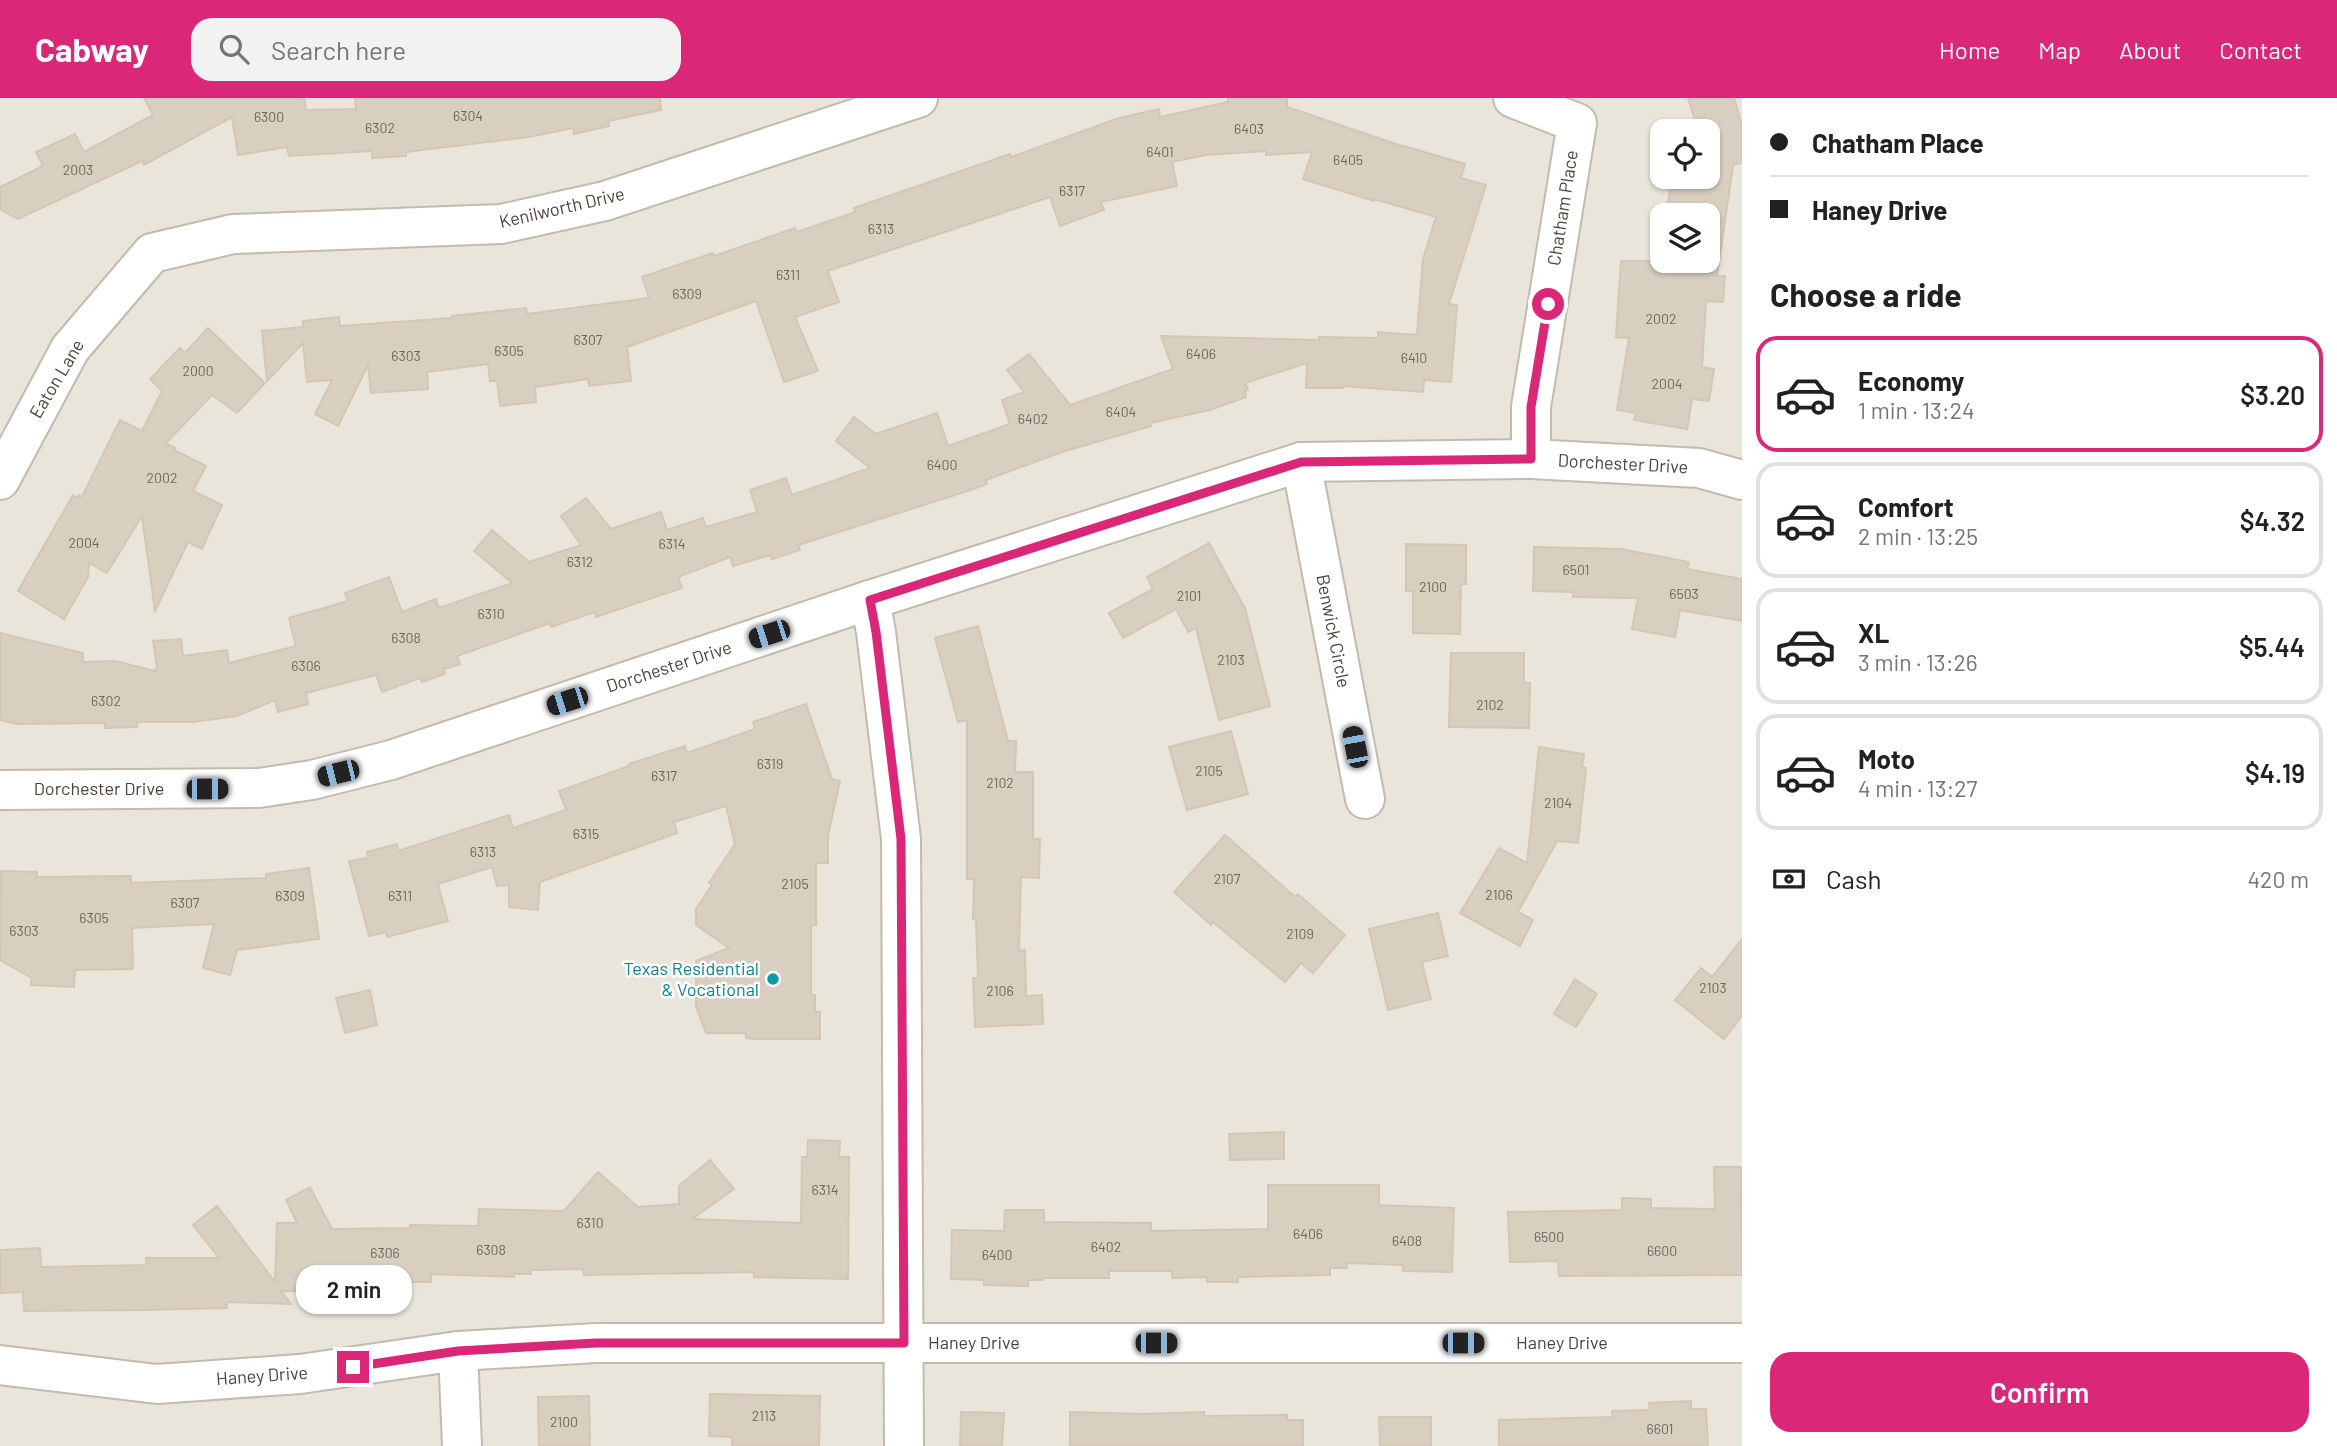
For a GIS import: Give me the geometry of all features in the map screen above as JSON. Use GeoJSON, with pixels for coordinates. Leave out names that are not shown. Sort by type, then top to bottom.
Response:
{"type":"FeatureCollection","features":[{"type":"Feature","properties":{"kind":"street","name":"Kenilworth Drive"},"geometry":{"type":"LineString","coordinates":[[152,253],[233,234],[514,221],[606,201],[918,98]]}},
{"type":"Feature","properties":{"kind":"street","name":"Chatham Place"},"geometry":{"type":"LineString","coordinates":[[1513,98],[1577,123],[1531,407],[1531,459]]}},
{"type":"Feature","properties":{"kind":"street","name":"Eaton Lane"},"geometry":{"type":"LineString","coordinates":[[0,480],[70,349],[152,253]]}},
{"type":"Feature","properties":{"kind":"street","name":"Dorchester Drive"},"geometry":{"type":"LineString","coordinates":[[0,790],[259,788],[312,780],[390,760],[870,600],[1301,462],[1531,459],[1699,468],[1742,480]]}},
{"type":"Feature","properties":{"kind":"street","name":"Benwick Circle"},"geometry":{"type":"LineString","coordinates":[[1301,462],[1365,799]]}},
{"type":"Feature","properties":{"kind":"street"},"geometry":{"type":"LineString","coordinates":[[870,600],[901,839],[904,1446]]}},
{"type":"Feature","properties":{"kind":"street","name":"Haney Drive"},"geometry":{"type":"LineString","coordinates":[[0,1365],[158,1384],[300,1374],[458,1351],[596,1343],[1742,1343]]}},
{"type":"Feature","properties":{"kind":"street"},"geometry":{"type":"LineString","coordinates":[[458,1351],[462,1446]]}},
{"type":"Feature","properties":{"kind":"shaded area"},"geometry":{"type":"Polygon","coordinates":[[[0,98],[1742,98],[1742,1446],[0,1446],[0,98]]]}},
{"type":"Feature","properties":{"kind":"building"},"geometry":{"type":"Polygon","coordinates":[[[144,98],[304,98],[306,110],[356,109],[355,98],[660,98],[661,110],[608,121],[609,126],[574,134],[573,128],[529,137],[406,152],[406,156],[372,158],[372,151],[289,156],[287,147],[238,155],[232,117],[144,165],[142,161],[18,219],[0,209],[0,187],[43,166],[36,152],[75,134],[84,152],[153,115],[144,98]]]}},
{"type":"Feature","properties":{"kind":"building"},"geometry":{"type":"Polygon","coordinates":[[[1228,98],[1287,98],[1287,107],[1465,164],[1461,178],[1486,185],[1449,304],[1457,305],[1451,382],[1424,380],[1423,392],[1343,386],[1306,388],[1307,363],[1245,383],[1248,390],[1245,391],[1246,397],[1210,410],[1150,423],[1151,426],[1062,452],[986,480],[987,484],[971,490],[798,545],[800,550],[772,559],[770,555],[733,566],[730,557],[678,577],[682,588],[596,617],[595,612],[551,627],[550,623],[457,656],[460,664],[444,669],[445,674],[422,682],[420,678],[382,692],[376,675],[306,693],[308,704],[278,712],[275,700],[237,716],[192,722],[137,722],[137,727],[105,728],[105,723],[17,724],[0,720],[0,633],[83,653],[83,662],[115,661],[155,671],[157,667],[153,641],[181,639],[183,656],[227,650],[229,663],[296,646],[289,618],[348,601],[345,593],[389,577],[402,612],[436,599],[439,608],[512,583],[474,551],[492,530],[529,562],[581,545],[561,516],[586,498],[611,529],[661,512],[667,530],[703,518],[706,527],[757,512],[750,490],[786,478],[792,495],[870,468],[836,441],[854,417],[876,434],[937,413],[948,446],[1010,424],[1002,400],[1024,392],[1007,370],[1029,354],[1070,405],[1173,369],[1161,336],[1319,340],[1319,337],[1378,338],[1378,332],[1417,335],[1423,259],[1436,217],[1303,179],[1312,152],[1266,155],[1266,151],[1206,155],[1172,162],[1177,186],[1101,202],[1104,210],[1060,226],[1050,197],[828,271],[839,302],[795,317],[818,371],[784,382],[756,301],[627,347],[631,381],[589,386],[588,379],[535,387],[536,402],[500,406],[497,381],[490,381],[488,364],[427,372],[428,389],[371,393],[368,365],[338,426],[315,414],[332,380],[307,382],[303,343],[267,381],[262,331],[303,327],[303,321],[339,317],[340,326],[452,318],[526,308],[527,314],[649,298],[642,277],[795,228],[797,232],[855,212],[854,208],[1010,154],[1011,157],[1119,118],[1159,109],[1160,117],[1228,102],[1228,98]]]}},
{"type":"Feature","properties":{"kind":"building"},"geometry":{"type":"Polygon","coordinates":[[[1688,98],[1734,98],[1742,126],[1742,163],[1733,165],[1720,255],[1720,203],[1668,203],[1670,189],[1720,189],[1720,119],[1695,119],[1688,98]]]}},
{"type":"Feature","properties":{"kind":"building"},"geometry":{"type":"Polygon","coordinates":[[[1621,261],[1650,261],[1650,273],[1717,273],[1717,276],[1725,276],[1723,302],[1706,301],[1702,367],[1714,369],[1709,401],[1692,399],[1687,429],[1634,420],[1636,413],[1617,410],[1629,338],[1616,337],[1621,261]]]}},
{"type":"Feature","properties":{"kind":"building"},"geometry":{"type":"Polygon","coordinates":[[[208,328],[265,383],[237,413],[212,395],[166,443],[206,466],[193,491],[222,505],[202,549],[188,542],[155,611],[142,516],[107,573],[89,563],[88,577],[64,619],[18,591],[73,495],[82,497],[120,420],[142,431],[162,391],[150,379],[180,348],[185,353],[208,328]]]}},
{"type":"Feature","properties":{"kind":"building"},"geometry":{"type":"Polygon","coordinates":[[[1209,543],[1245,608],[1270,706],[1219,720],[1196,628],[1188,632],[1176,609],[1123,638],[1109,613],[1153,589],[1147,577],[1209,543]]]}},
{"type":"Feature","properties":{"kind":"building"},"geometry":{"type":"Polygon","coordinates":[[[1406,544],[1466,545],[1466,584],[1461,584],[1460,634],[1413,633],[1413,591],[1406,591],[1406,544]]]}},
{"type":"Feature","properties":{"kind":"building"},"geometry":{"type":"Polygon","coordinates":[[[1534,547],[1621,549],[1689,562],[1687,569],[1742,579],[1742,621],[1680,610],[1675,637],[1632,629],[1638,598],[1573,597],[1573,592],[1533,591],[1534,547]]]}},
{"type":"Feature","properties":{"kind":"building"},"geometry":{"type":"Polygon","coordinates":[[[978,626],[1008,741],[1016,741],[1015,772],[1033,772],[1033,839],[1040,839],[1039,878],[1021,877],[1019,951],[1025,950],[1026,996],[1042,995],[1043,1024],[975,1027],[973,978],[978,978],[976,920],[973,919],[974,879],[967,879],[967,720],[958,722],[935,638],[978,626]]]}},
{"type":"Feature","properties":{"kind":"building"},"geometry":{"type":"Polygon","coordinates":[[[1451,653],[1524,653],[1524,683],[1530,683],[1529,728],[1449,727],[1451,653]]]}},
{"type":"Feature","properties":{"kind":"building"},"geometry":{"type":"Polygon","coordinates":[[[806,704],[832,779],[840,781],[828,836],[828,863],[816,863],[816,925],[811,925],[811,995],[815,995],[815,1012],[820,1012],[820,1039],[757,1039],[746,1038],[746,1033],[706,1033],[696,1006],[696,961],[729,948],[696,925],[696,909],[712,885],[709,883],[735,844],[726,806],[674,822],[677,833],[540,882],[538,910],[509,907],[509,885],[497,886],[492,867],[438,884],[448,921],[387,937],[386,932],[369,936],[349,861],[368,858],[367,852],[397,844],[398,851],[509,815],[513,828],[566,810],[559,791],[685,746],[687,753],[755,729],[753,722],[806,704]]]}},
{"type":"Feature","properties":{"kind":"building"},"geometry":{"type":"Polygon","coordinates":[[[1231,731],[1248,794],[1187,810],[1169,747],[1231,731]]]}},
{"type":"Feature","properties":{"kind":"building"},"geometry":{"type":"Polygon","coordinates":[[[1539,747],[1584,754],[1582,767],[1586,768],[1578,843],[1557,841],[1518,912],[1533,920],[1520,946],[1460,913],[1499,848],[1527,863],[1539,747]]]}},
{"type":"Feature","properties":{"kind":"building"},"geometry":{"type":"Polygon","coordinates":[[[1225,835],[1295,897],[1298,894],[1345,935],[1313,973],[1301,963],[1285,982],[1213,922],[1211,925],[1174,892],[1225,835]]]}},
{"type":"Feature","properties":{"kind":"building"},"geometry":{"type":"Polygon","coordinates":[[[309,868],[319,939],[237,950],[230,975],[203,968],[214,924],[132,928],[133,969],[75,970],[74,987],[31,985],[32,978],[0,960],[1,871],[37,872],[37,877],[131,876],[131,883],[266,878],[266,874],[309,868]]]}},
{"type":"Feature","properties":{"kind":"building"},"geometry":{"type":"Polygon","coordinates":[[[1438,913],[1448,956],[1422,962],[1431,999],[1388,1010],[1369,929],[1438,913]]]}},
{"type":"Feature","properties":{"kind":"building"},"geometry":{"type":"Polygon","coordinates":[[[1742,939],[1742,1016],[1724,1039],[1675,1000],[1701,968],[1712,977],[1742,939]]]}},
{"type":"Feature","properties":{"kind":"building"},"geometry":{"type":"Polygon","coordinates":[[[1575,979],[1597,994],[1576,1027],[1554,1014],[1575,979]]]}},
{"type":"Feature","properties":{"kind":"building"},"geometry":{"type":"Polygon","coordinates":[[[370,990],[377,1025],[345,1033],[336,998],[370,990]]]}},
{"type":"Feature","properties":{"kind":"building"},"geometry":{"type":"Polygon","coordinates":[[[1284,1132],[1284,1159],[1230,1160],[1229,1134],[1284,1132]]]}},
{"type":"Feature","properties":{"kind":"building"},"geometry":{"type":"Polygon","coordinates":[[[808,1140],[840,1141],[839,1157],[849,1157],[848,1279],[754,1277],[754,1272],[584,1275],[584,1269],[531,1270],[531,1274],[514,1274],[514,1277],[431,1274],[431,1282],[379,1282],[379,1276],[321,1277],[320,1292],[281,1291],[291,1304],[227,1302],[227,1308],[144,1310],[24,1311],[23,1292],[0,1293],[0,1250],[40,1248],[41,1267],[146,1265],[146,1258],[219,1258],[193,1225],[217,1206],[275,1282],[277,1223],[297,1223],[286,1200],[310,1187],[332,1229],[410,1228],[410,1225],[478,1226],[479,1209],[564,1211],[598,1172],[638,1207],[679,1204],[679,1186],[710,1160],[734,1189],[692,1219],[801,1223],[802,1157],[807,1157],[808,1140]]]}},
{"type":"Feature","properties":{"kind":"building"},"geometry":{"type":"Polygon","coordinates":[[[1714,1167],[1741,1167],[1742,1275],[1559,1276],[1558,1261],[1510,1262],[1508,1212],[1622,1210],[1622,1198],[1651,1199],[1651,1208],[1715,1209],[1714,1167]]]}},
{"type":"Feature","properties":{"kind":"building"},"geometry":{"type":"Polygon","coordinates":[[[1268,1185],[1379,1185],[1379,1205],[1454,1208],[1452,1272],[1403,1271],[1403,1265],[1347,1263],[1347,1268],[1330,1268],[1330,1275],[1238,1277],[1238,1282],[1207,1282],[1207,1277],[1172,1278],[1172,1271],[1109,1271],[1109,1278],[1043,1278],[1028,1280],[1028,1286],[984,1285],[984,1280],[951,1279],[952,1230],[1004,1231],[1005,1210],[1044,1210],[1044,1222],[1151,1223],[1151,1231],[1268,1229],[1268,1185]]]}},
{"type":"Feature","properties":{"kind":"building"},"geometry":{"type":"Polygon","coordinates":[[[710,1394],[820,1396],[819,1446],[732,1446],[732,1437],[709,1436],[710,1394]]]}},
{"type":"Feature","properties":{"kind":"building"},"geometry":{"type":"Polygon","coordinates":[[[589,1396],[590,1446],[539,1446],[538,1397],[589,1396]]]}},
{"type":"Feature","properties":{"kind":"building"},"geometry":{"type":"Polygon","coordinates":[[[1691,1401],[1691,1409],[1706,1409],[1708,1446],[1499,1446],[1499,1420],[1613,1417],[1612,1411],[1650,1410],[1649,1403],[1691,1401]]]}},
{"type":"Feature","properties":{"kind":"building"},"geometry":{"type":"Polygon","coordinates":[[[961,1412],[1004,1413],[1002,1446],[960,1446],[961,1412]]]}},
{"type":"Feature","properties":{"kind":"building"},"geometry":{"type":"Polygon","coordinates":[[[1070,1412],[1204,1412],[1204,1416],[1287,1415],[1287,1420],[1303,1420],[1303,1446],[1070,1446],[1070,1412]]]}},
{"type":"Feature","properties":{"kind":"building"},"geometry":{"type":"Polygon","coordinates":[[[1379,1417],[1431,1417],[1431,1446],[1380,1446],[1379,1417]]]}},
{"type":"Feature","properties":{"kind":"place","name":"Texas Residential & Vocational"},"geometry":{"type":"Point","coordinates":[773,979]}},
{"type":"Feature","properties":{"kind":"route"},"geometry":{"type":"LineString","coordinates":[[353,1367],[458,1351],[596,1343],[904,1343],[901,839],[870,600],[1301,462],[1531,459],[1531,407],[1548,304]]}}]}
